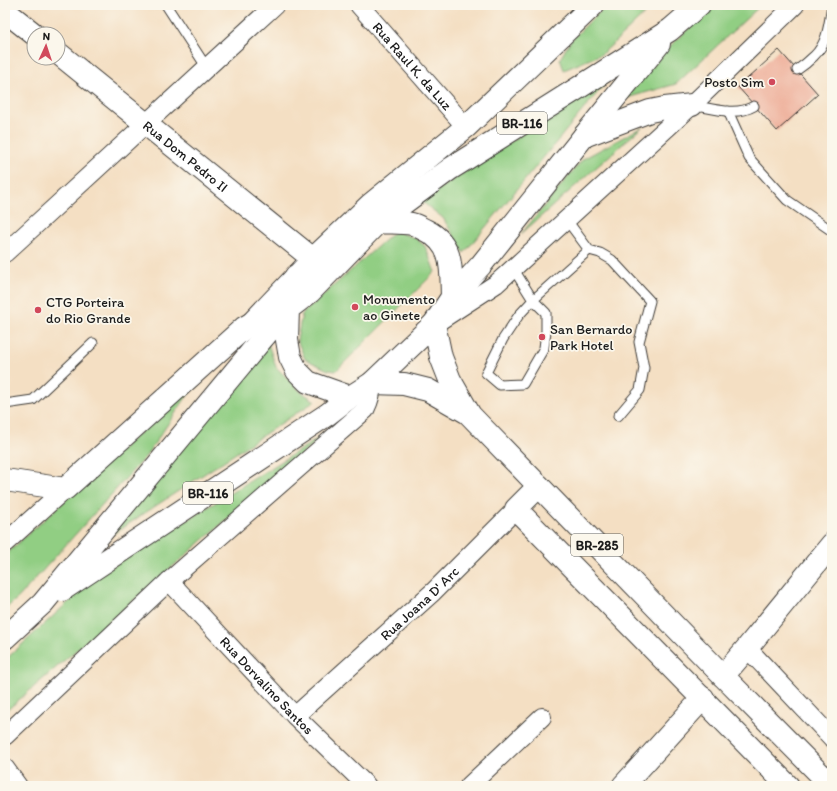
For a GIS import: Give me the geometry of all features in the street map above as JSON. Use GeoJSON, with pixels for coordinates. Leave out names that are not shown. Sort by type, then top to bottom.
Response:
{"type":"FeatureCollection","features":[{"type":"Feature","properties":{"kind":"main road"},"geometry":{"type":"LineString","coordinates":[[250,325],[313,259],[371,204],[466,127],[593,5]]}},
{"type":"Feature","properties":{"kind":"main road","name":"BR-116"},"geometry":{"type":"LineString","coordinates":[[5,638],[43,603],[288,309],[310,292],[378,222],[450,169],[670,30],[699,5]]}},
{"type":"Feature","properties":{"kind":"main road"},"geometry":{"type":"LineString","coordinates":[[5,10],[26,27]]}},
{"type":"Feature","properties":{"kind":"main road","name":"BR-116"},"geometry":{"type":"LineString","coordinates":[[43,603],[328,414],[350,397],[372,383],[434,324],[452,297],[481,265],[670,30]]}},
{"type":"Feature","properties":{"kind":"main road","name":"Rua Dom Pedro II"},"geometry":{"type":"LineString","coordinates":[[66,59],[313,259]]}},
{"type":"Feature","properties":{"kind":"main road"},"geometry":{"type":"LineString","coordinates":[[584,136],[650,112],[664,108],[692,104]]}},
{"type":"Feature","properties":{"kind":"main road"},"geometry":{"type":"LineString","coordinates":[[378,222],[414,224],[432,234],[443,244],[450,258],[452,273],[452,297]]}},
{"type":"Feature","properties":{"kind":"main road"},"geometry":{"type":"LineString","coordinates":[[296,276],[288,309],[286,340],[290,357],[297,371],[308,382],[350,397]]}},
{"type":"Feature","properties":{"kind":"main road"},"geometry":{"type":"LineString","coordinates":[[5,480],[65,489],[245,327],[264,317],[288,309]]}},
{"type":"Feature","properties":{"kind":"main road","name":"BR-285"},"geometry":{"type":"LineString","coordinates":[[434,324],[441,357],[450,380],[470,415],[832,786]]}},
{"type":"Feature","properties":{"kind":"main road","name":"BR-285"},"geometry":{"type":"LineString","coordinates":[[372,383],[404,384],[428,390],[470,415]]}},
{"type":"Feature","properties":{"kind":"main road","name":"Rua Joana D' Arc"},"geometry":{"type":"LineString","coordinates":[[516,509],[539,486]]}},
{"type":"Feature","properties":{"kind":"main road"},"geometry":{"type":"LineString","coordinates":[[516,509],[788,786]]}},
{"type":"Feature","properties":{"kind":"main road"},"geometry":{"type":"LineString","coordinates":[[723,676],[832,544]]}},
{"type":"Feature","properties":{"kind":"main road"},"geometry":{"type":"LineString","coordinates":[[623,786],[703,698]]}},
{"type":"Feature","properties":{"kind":"street"},"geometry":{"type":"LineString","coordinates":[[5,254],[275,5]]}},
{"type":"Feature","properties":{"kind":"street","name":"Rua Raul K. da Luz"},"geometry":{"type":"LineString","coordinates":[[359,5],[466,127]]}},
{"type":"Feature","properties":{"kind":"street"},"geometry":{"type":"LineString","coordinates":[[434,324],[496,284],[692,104],[795,5]]}},
{"type":"Feature","properties":{"kind":"street"},"geometry":{"type":"LineString","coordinates":[[5,736],[169,581],[364,410],[370,399],[372,383]]}},
{"type":"Feature","properties":{"kind":"street"},"geometry":{"type":"LineString","coordinates":[[5,543],[65,489]]}},
{"type":"Feature","properties":{"kind":"street","name":"Rua Joana D' Arc"},"geometry":{"type":"LineString","coordinates":[[295,716],[433,592],[516,509]]}},
{"type":"Feature","properties":{"kind":"street","name":"Rua Dorvalino Santos"},"geometry":{"type":"LineString","coordinates":[[169,581],[295,716],[368,786]]}},
{"type":"Feature","properties":{"kind":"street"},"geometry":{"type":"LineString","coordinates":[[747,648],[832,738]]}},
{"type":"Feature","properties":{"kind":"street"},"geometry":{"type":"LineString","coordinates":[[469,786],[542,717]]}},
{"type":"Feature","properties":{"kind":"street"},"geometry":{"type":"LineString","coordinates":[[5,768],[18,786]]}},
{"type":"Feature","properties":{"kind":"lane"},"geometry":{"type":"LineString","coordinates":[[166,5],[207,68]]}},
{"type":"Feature","properties":{"kind":"lane"},"geometry":{"type":"LineString","coordinates":[[797,70],[815,55],[822,46],[828,31],[832,5]]}},
{"type":"Feature","properties":{"kind":"lane"},"geometry":{"type":"LineString","coordinates":[[692,104],[728,111],[748,110],[754,106]]}},
{"type":"Feature","properties":{"kind":"lane"},"geometry":{"type":"LineString","coordinates":[[728,111],[749,158],[787,200],[832,231]]}},
{"type":"Feature","properties":{"kind":"lane"},"geometry":{"type":"LineString","coordinates":[[566,219],[589,250],[600,253],[612,260],[650,301],[639,342],[644,368],[640,390],[618,416]]}},
{"type":"Feature","properties":{"kind":"lane"},"geometry":{"type":"LineString","coordinates":[[513,268],[532,300],[546,313],[546,331],[544,348],[523,384],[500,385],[486,373],[503,339],[518,315],[532,300],[589,250]]}},
{"type":"Feature","properties":{"kind":"lane"},"geometry":{"type":"LineString","coordinates":[[5,404],[33,400],[93,343]]}},
{"type":"Feature","properties":{"kind":"green space"},"geometry":{"type":"Polygon","coordinates":[[[607,5],[654,5],[602,54],[564,70],[560,59],[571,40],[607,5]]]}},
{"type":"Feature","properties":{"kind":"green space"},"geometry":{"type":"Polygon","coordinates":[[[714,5],[761,5],[676,84],[623,99],[670,46],[714,5]]]}},
{"type":"Feature","properties":{"kind":"green space"},"geometry":{"type":"Polygon","coordinates":[[[613,74],[464,253],[443,218],[421,201],[613,74]]]}},
{"type":"Feature","properties":{"kind":"green space"},"geometry":{"type":"Polygon","coordinates":[[[642,127],[521,234],[583,159],[642,127]]]}},
{"type":"Feature","properties":{"kind":"green space"},"geometry":{"type":"Polygon","coordinates":[[[395,231],[415,238],[425,246],[435,272],[336,371],[328,370],[305,359],[297,340],[302,314],[395,231]]]}},
{"type":"Feature","properties":{"kind":"green space"},"geometry":{"type":"Polygon","coordinates":[[[268,344],[276,367],[300,391],[315,401],[110,536],[268,344]]]}},
{"type":"Feature","properties":{"kind":"green space"},"geometry":{"type":"Polygon","coordinates":[[[198,380],[146,456],[19,597],[5,609],[5,555],[198,380]]]}},
{"type":"Feature","properties":{"kind":"green space"},"geometry":{"type":"Polygon","coordinates":[[[324,435],[5,712],[5,660],[97,576],[324,435]]]}},
{"type":"Feature","properties":{"kind":"building"},"geometry":{"type":"Polygon","coordinates":[[[779,50],[818,94],[777,131],[738,87],[779,50]]]}},
{"type":"Feature","properties":{"kind":"place","name":"Posto Sim"},"geometry":{"type":"Point","coordinates":[772,82]}},
{"type":"Feature","properties":{"kind":"place","name":"Monumento ao Ginete"},"geometry":{"type":"Point","coordinates":[355,307]}},
{"type":"Feature","properties":{"kind":"place","name":"CTG Porteira do Rio Grande"},"geometry":{"type":"Point","coordinates":[38,310]}},
{"type":"Feature","properties":{"kind":"place","name":"San Bernardo Park Hotel"},"geometry":{"type":"Point","coordinates":[542,337]}}]}
